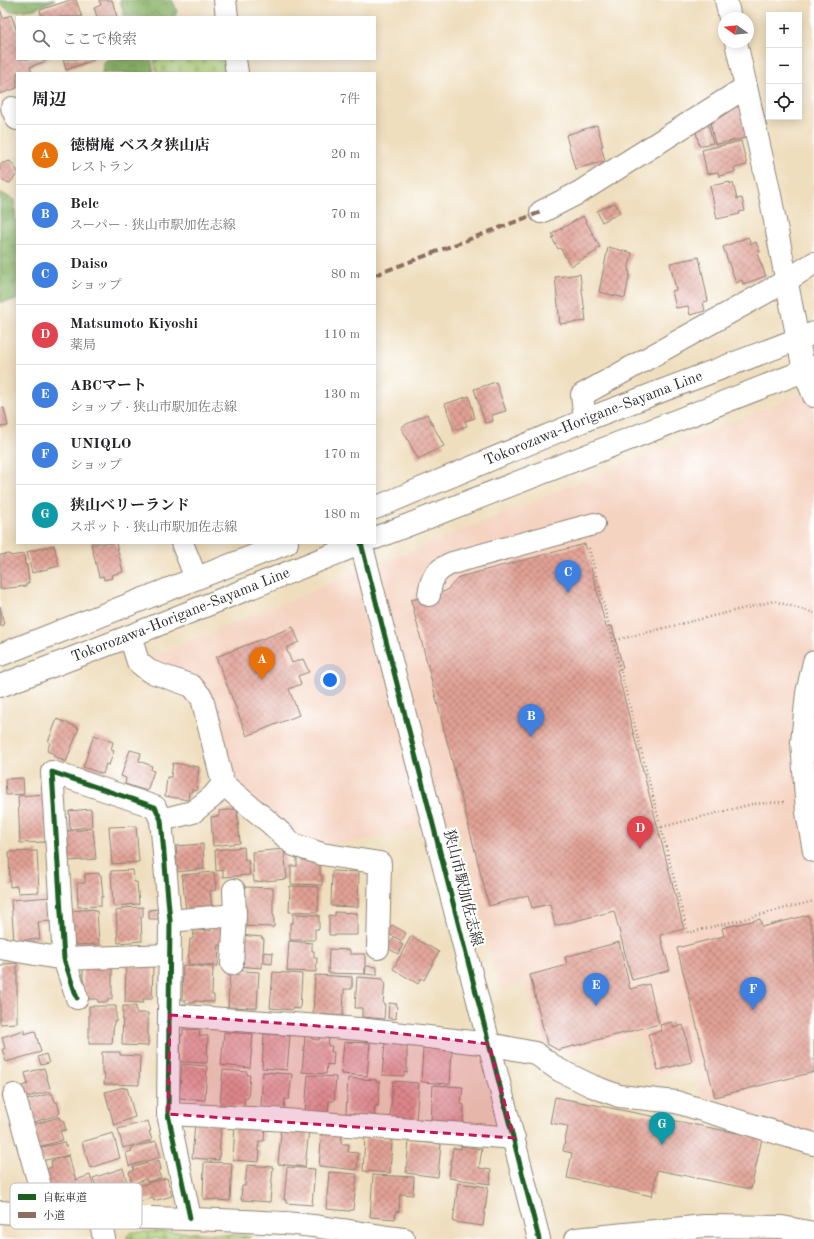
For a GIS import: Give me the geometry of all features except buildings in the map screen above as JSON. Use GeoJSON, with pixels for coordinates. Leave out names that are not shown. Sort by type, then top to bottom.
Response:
{"type":"FeatureCollection","features":[{"type":"Feature","properties":{"kind":"street"},"geometry":{"type":"LineString","coordinates":[[225,0],[227,16]]}},
{"type":"Feature","properties":{"kind":"street"},"geometry":{"type":"LineString","coordinates":[[726,0],[729,12]]}},
{"type":"Feature","properties":{"kind":"street"},"geometry":{"type":"LineString","coordinates":[[737,48],[786,281],[806,336],[809,369],[814,396]]}},
{"type":"Feature","properties":{"kind":"street"},"geometry":{"type":"LineString","coordinates":[[235,60],[238,72]]}},
{"type":"Feature","properties":{"kind":"street"},"geometry":{"type":"LineString","coordinates":[[541,212],[580,192],[746,87]]}},
{"type":"Feature","properties":{"kind":"street"},"geometry":{"type":"LineString","coordinates":[[585,420],[582,395],[786,281],[814,263]]}},
{"type":"Feature","properties":{"kind":"street","name":"Tokorozawa-Horigane-Sayama Line"},"geometry":{"type":"LineString","coordinates":[[376,508],[585,420],[806,336]]}},
{"type":"Feature","properties":{"kind":"street","name":"Tokorozawa-Horigane-Sayama Line"},"geometry":{"type":"LineString","coordinates":[[376,538],[809,369]]}},
{"type":"Feature","properties":{"kind":"street"},"geometry":{"type":"LineString","coordinates":[[429,595],[430,586],[434,576],[441,568],[452,563],[594,524]]}},
{"type":"Feature","properties":{"kind":"street"},"geometry":{"type":"LineString","coordinates":[[182,544],[196,578]]}},
{"type":"Feature","properties":{"kind":"street","name":"Tokorozawa-Horigane-Sayama Line"},"geometry":{"type":"LineString","coordinates":[[0,655],[284,544]]}},
{"type":"Feature","properties":{"kind":"street","name":"Tokorozawa-Horigane-Sayama Line"},"geometry":{"type":"LineString","coordinates":[[0,686],[130,636],[359,544]]}},
{"type":"Feature","properties":{"kind":"street","name":"狭山市駅加佐志線"},"geometry":{"type":"LineString","coordinates":[[361,544],[540,1239]]}},
{"type":"Feature","properties":{"kind":"street"},"geometry":{"type":"LineString","coordinates":[[130,636],[138,662],[149,671],[192,686],[202,698],[223,784],[294,845],[322,854],[380,862],[378,948]]}},
{"type":"Feature","properties":{"kind":"street"},"geometry":{"type":"LineString","coordinates":[[814,662],[807,693],[802,742],[807,812],[814,852]]}},
{"type":"Feature","properties":{"kind":"street"},"geometry":{"type":"LineString","coordinates":[[77,998],[64,959],[52,772],[155,807],[161,820],[170,921],[168,1114],[190,1218]]}},
{"type":"Feature","properties":{"kind":"street"},"geometry":{"type":"LineString","coordinates":[[161,820],[193,812],[212,797],[223,784]]}},
{"type":"Feature","properties":{"kind":"street"},"geometry":{"type":"LineString","coordinates":[[232,964],[235,915],[234,890]]}},
{"type":"Feature","properties":{"kind":"street"},"geometry":{"type":"LineString","coordinates":[[170,921],[235,915]]}},
{"type":"Feature","properties":{"kind":"street"},"geometry":{"type":"LineString","coordinates":[[0,948],[64,959],[169,955]]}},
{"type":"Feature","properties":{"kind":"street"},"geometry":{"type":"LineString","coordinates":[[170,1015],[359,1029],[489,1044],[535,1053],[559,1070],[592,1086],[619,1096],[676,1102],[814,1144]]}},
{"type":"Feature","properties":{"kind":"street"},"geometry":{"type":"LineString","coordinates":[[14,1095],[39,1183]]}},
{"type":"Feature","properties":{"kind":"street"},"geometry":{"type":"LineString","coordinates":[[168,1114],[272,1119],[514,1138]]}},
{"type":"Feature","properties":{"kind":"street"},"geometry":{"type":"LineString","coordinates":[[0,1212],[10,1213]]}},
{"type":"Feature","properties":{"kind":"street"},"geometry":{"type":"LineString","coordinates":[[142,1217],[190,1218],[286,1231],[397,1239]]}},
{"type":"Feature","properties":{"kind":"street"},"geometry":{"type":"LineString","coordinates":[[576,1239],[622,1237],[704,1226],[782,1228],[814,1233]]}},
{"type":"Feature","properties":{"kind":"street"},"geometry":{"type":"LineString","coordinates":[[102,1229],[104,1239]]}},
{"type":"Feature","properties":{"kind":"path"},"geometry":{"type":"LineString","coordinates":[[588,546],[688,933],[814,901]]}},
{"type":"Feature","properties":{"kind":"path"},"geometry":{"type":"LineString","coordinates":[[612,641],[774,600],[814,613]]}},
{"type":"Feature","properties":{"kind":"path"},"geometry":{"type":"LineString","coordinates":[[662,828],[752,804],[786,801]]}},
{"type":"Feature","properties":{"kind":"highlighted area"},"geometry":{"type":"Polygon","coordinates":[[[170,1015],[359,1029],[489,1044],[514,1138],[168,1114],[170,1015]]]}},
{"type":"Feature","properties":{"kind":"shaded area"},"geometry":{"type":"Polygon","coordinates":[[[814,389],[814,1135],[703,1102],[693,1065],[652,1077],[640,1036],[554,1057],[543,1051],[526,984],[500,989],[458,822],[327,846],[295,840],[225,769],[206,683],[157,668],[153,656],[595,476],[814,389]]]}},
{"type":"Feature","properties":{"kind":"green space"},"geometry":{"type":"Polygon","coordinates":[[[0,0],[55,0],[34,9],[11,12],[0,4],[0,0]]]}},
{"type":"Feature","properties":{"kind":"green space"},"geometry":{"type":"Polygon","coordinates":[[[120,0],[172,0],[177,10],[175,16],[125,16],[120,0]]]}},
{"type":"Feature","properties":{"kind":"green space"},"geometry":{"type":"Polygon","coordinates":[[[107,60],[151,60],[154,72],[102,72],[103,63],[107,60]]]}},
{"type":"Feature","properties":{"kind":"green space"},"geometry":{"type":"Polygon","coordinates":[[[154,60],[231,60],[233,72],[157,72],[154,60]]]}},
{"type":"Feature","properties":{"kind":"green space"},"geometry":{"type":"Polygon","coordinates":[[[0,192],[14,200],[16,220],[16,300],[0,302],[0,192]]]}},
{"type":"Feature","properties":{"kind":"green space"},"geometry":{"type":"Polygon","coordinates":[[[131,1232],[180,1232],[250,1236],[249,1239],[127,1239],[127,1236],[131,1232]]]}},
{"type":"Feature","properties":{"kind":"marked path"},"geometry":{"type":"LineString","coordinates":[[376,275],[541,212]]}},
{"type":"Feature","properties":{"kind":"cycle path"},"geometry":{"type":"LineString","coordinates":[[361,544],[539,1239]]}},
{"type":"Feature","properties":{"kind":"cycle path"},"geometry":{"type":"LineString","coordinates":[[77,998],[64,959],[52,772],[155,807],[161,820],[170,921],[168,1114],[190,1218]]}},
{"type":"Feature","properties":{"kind":"place","name":"Daiso"},"geometry":{"type":"Point","coordinates":[568,593]}},
{"type":"Feature","properties":{"kind":"place","name":"徳樹庵 ベスタ狭山店"},"geometry":{"type":"Point","coordinates":[262,680]}},
{"type":"Feature","properties":{"kind":"place","name":"Belc"},"geometry":{"type":"Point","coordinates":[531,737]}},
{"type":"Feature","properties":{"kind":"place","name":"Matsumoto Kiyoshi"},"geometry":{"type":"Point","coordinates":[640,849]}},
{"type":"Feature","properties":{"kind":"place","name":"ABCマート"},"geometry":{"type":"Point","coordinates":[596,1006]}},
{"type":"Feature","properties":{"kind":"place","name":"UNIQLO"},"geometry":{"type":"Point","coordinates":[753,1010]}},
{"type":"Feature","properties":{"kind":"place","name":"狭山ベリーランド"},"geometry":{"type":"Point","coordinates":[662,1145]}}]}
